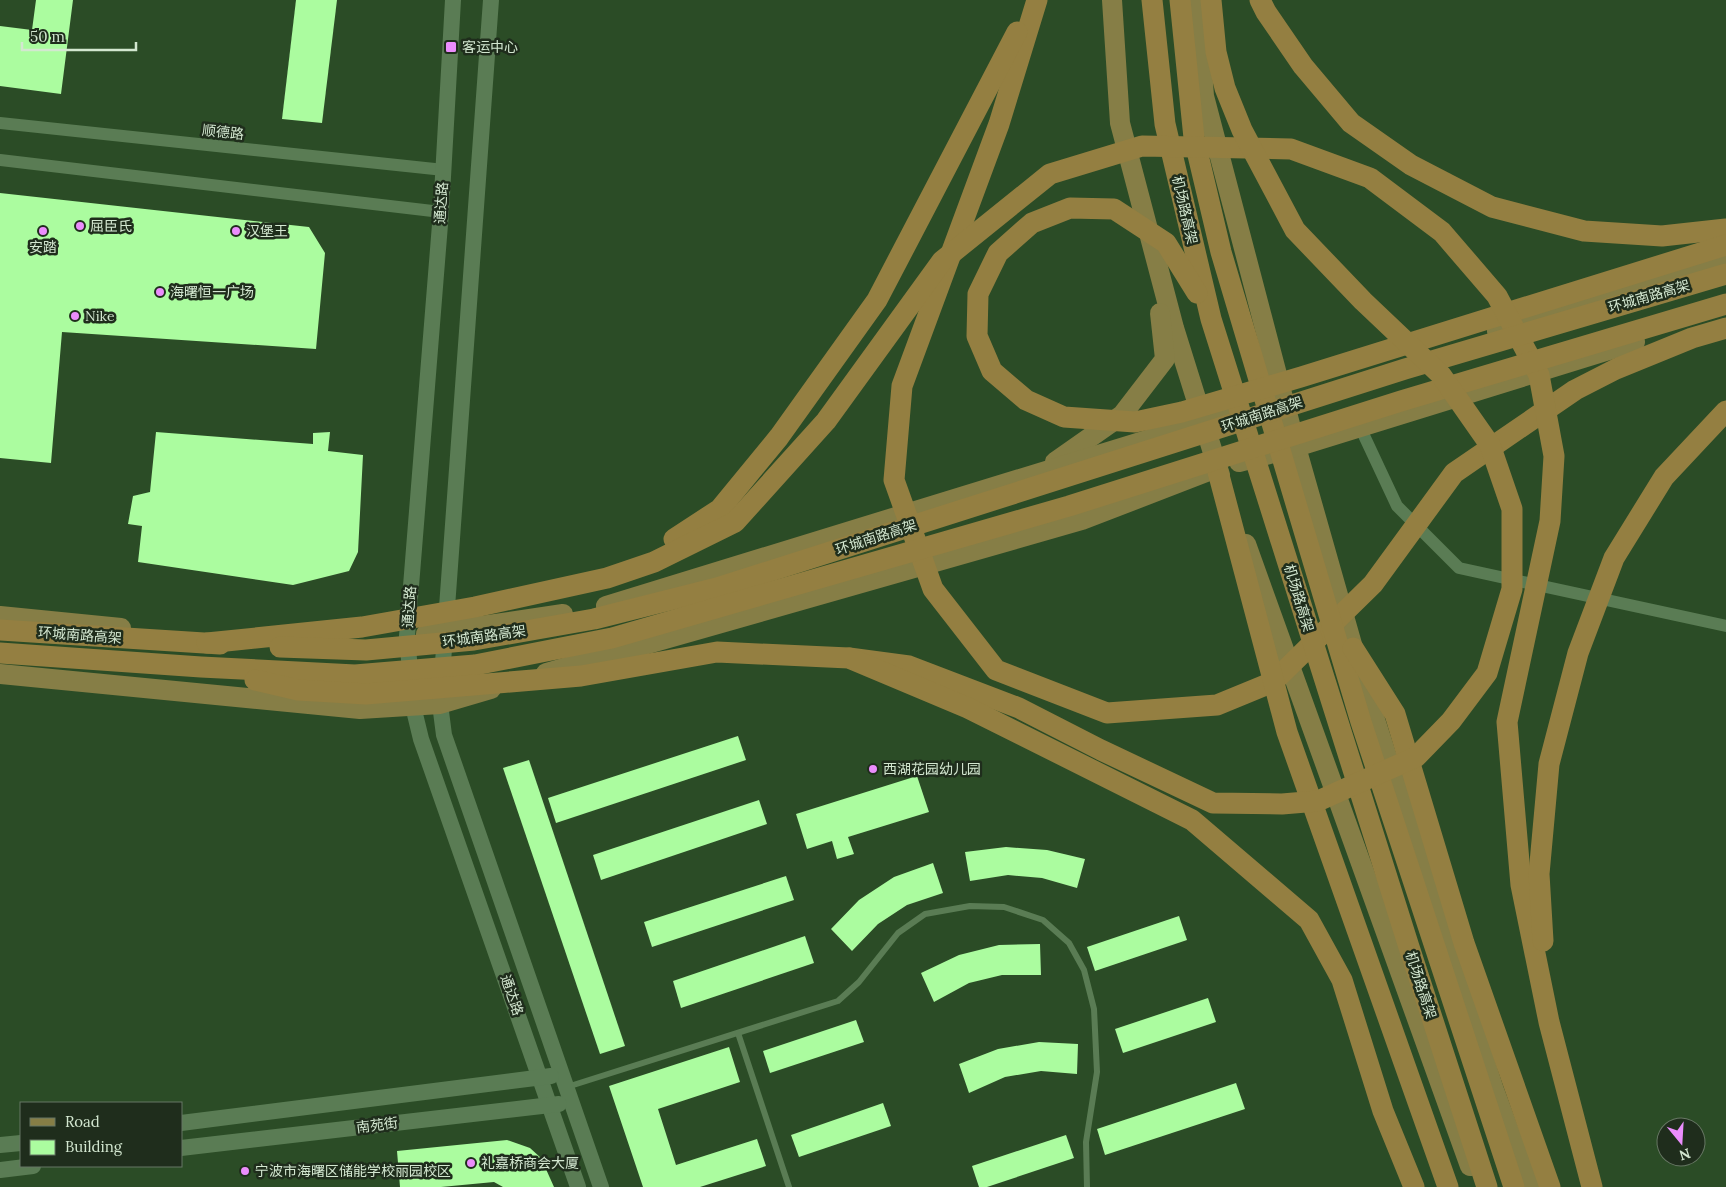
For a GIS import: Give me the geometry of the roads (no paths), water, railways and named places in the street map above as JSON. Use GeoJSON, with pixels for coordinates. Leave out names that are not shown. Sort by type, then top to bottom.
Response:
{"type":"FeatureCollection","features":[{"type":"Feature","properties":{"kind":"highway"},"geometry":{"type":"LineString","coordinates":[[1036,0],[999,124],[902,386],[894,480],[933,589],[996,670],[1107,713],[1216,706],[1272,682],[1373,584],[1454,473],[1575,390],[1616,370],[1692,338],[1726,328]]}},
{"type":"Feature","properties":{"kind":"highway"},"geometry":{"type":"LineString","coordinates":[[607,578],[720,509],[779,437],[877,300],[1036,0]]}},
{"type":"Feature","properties":{"kind":"highway","name":"机场路高架"},"geometry":{"type":"LineString","coordinates":[[1152,0],[1164,124],[1211,319],[1409,947],[1487,1187]]}},
{"type":"Feature","properties":{"kind":"highway","name":"机场路高架"},"geometry":{"type":"LineString","coordinates":[[1180,0],[1194,138],[1221,252],[1361,722],[1514,1187]]}},
{"type":"Feature","properties":{"kind":"highway"},"geometry":{"type":"LineString","coordinates":[[201,667],[298,690],[366,694],[581,676],[717,652],[849,658],[909,666],[1020,708],[1101,750],[1213,802],[1222,803],[1282,804],[1318,801],[1416,757],[1451,721],[1487,673],[1512,589],[1512,509],[1490,445],[1441,375],[1363,301],[1295,230],[1242,130],[1226,88],[1216,52],[1211,0]]}},
{"type":"Feature","properties":{"kind":"highway"},"geometry":{"type":"LineString","coordinates":[[1260,0],[1266,12],[1303,66],[1351,122],[1411,164],[1492,207],[1584,231],[1662,236],[1726,229]]}},
{"type":"Feature","properties":{"kind":"highway"},"geometry":{"type":"LineString","coordinates":[[207,644],[362,627],[475,606],[607,578],[654,562],[735,522],[826,422],[942,261],[1050,174],[1142,146],[1291,148],[1370,178],[1442,232],[1497,296],[1539,375],[1554,456],[1550,521],[1507,722],[1520,885],[1549,1022],[1592,1187]]}},
{"type":"Feature","properties":{"kind":"highway"},"geometry":{"type":"LineString","coordinates":[[1211,319],[1184,270],[1166,243],[1114,209],[1070,208],[1032,223],[998,253],[978,294],[976,336],[992,371],[1026,400],[1064,417],[1135,422],[1182,412],[1301,377],[1726,245]]}},
{"type":"Feature","properties":{"kind":"highway","name":"环城南路高架"},"geometry":{"type":"LineString","coordinates":[[0,630],[207,644],[366,650],[474,640],[594,618],[717,588],[1405,369],[1726,274]]}},
{"type":"Feature","properties":{"kind":"highway","name":"环城南路高架"},"geometry":{"type":"LineString","coordinates":[[0,653],[201,667],[355,675],[475,665],[612,638],[1069,506],[1401,401],[1726,304]]}},
{"type":"Feature","properties":{"kind":"highway"},"geometry":{"type":"LineString","coordinates":[[1549,1022],[1539,874],[1549,764],[1578,653],[1614,558],[1664,477],[1726,411]]}},
{"type":"Feature","properties":{"kind":"highway"},"geometry":{"type":"LineString","coordinates":[[1217,468],[1287,732],[1448,1187]]}},
{"type":"Feature","properties":{"kind":"highway"},"geometry":{"type":"LineString","coordinates":[[1353,648],[1395,714],[1464,943],[1550,1187]]}},
{"type":"Feature","properties":{"kind":"highway"},"geometry":{"type":"LineString","coordinates":[[849,658],[968,708],[1192,820],[1309,920],[1342,980],[1383,1111],[1414,1187]]}},
{"type":"Feature","properties":{"kind":"main road"},"geometry":{"type":"LineString","coordinates":[[1112,0],[1120,123],[1174,328],[1217,468],[1299,688],[1477,1187]]}},
{"type":"Feature","properties":{"kind":"main road"},"geometry":{"type":"LineString","coordinates":[[1197,0],[1204,96],[1296,447],[1353,648],[1494,1090],[1530,1187]]}},
{"type":"Feature","properties":{"kind":"main road"},"geometry":{"type":"LineString","coordinates":[[1040,472],[1122,415],[1165,359],[1155,256]]}},
{"type":"Feature","properties":{"kind":"main road"},"geometry":{"type":"LineString","coordinates":[[0,616],[293,646],[444,633],[599,609],[1203,422],[1283,400],[1726,258]]}},
{"type":"Feature","properties":{"kind":"main road"},"geometry":{"type":"LineString","coordinates":[[0,674],[360,710],[440,704],[1082,520],[1217,468],[1296,447],[1726,314]]}},
{"type":"Feature","properties":{"kind":"street","name":"通达路"},"geometry":{"type":"LineString","coordinates":[[453,0],[441,212],[407,636],[413,706],[421,740],[541,1077],[578,1187]]}},
{"type":"Feature","properties":{"kind":"street","name":"通达路"},"geometry":{"type":"LineString","coordinates":[[491,0],[440,704],[444,735],[601,1187]]}},
{"type":"Feature","properties":{"kind":"street","name":"顺德路"},"geometry":{"type":"LineString","coordinates":[[0,123],[444,170]]}},
{"type":"Feature","properties":{"kind":"street"},"geometry":{"type":"LineString","coordinates":[[0,160],[441,212]]}},
{"type":"Feature","properties":{"kind":"street"},"geometry":{"type":"LineString","coordinates":[[1360,427],[1396,506],[1459,568],[1726,626]]}},
{"type":"Feature","properties":{"kind":"street","name":"南苑街"},"geometry":{"type":"LineString","coordinates":[[182,1122],[541,1077],[568,1088],[550,1105],[182,1148]]}},
{"type":"Feature","properties":{"kind":"street"},"geometry":{"type":"LineString","coordinates":[[0,1145],[20,1142]]}},
{"type":"Feature","properties":{"kind":"street"},"geometry":{"type":"LineString","coordinates":[[0,1170],[25,1167]]}},
{"type":"Feature","properties":{"kind":"lane"},"geometry":{"type":"LineString","coordinates":[[568,1088],[838,1001],[859,982],[898,933],[925,914],[970,906],[1004,908],[1043,920],[1069,943],[1084,970],[1094,1009],[1097,1072],[1086,1142],[1087,1187]]}},
{"type":"Feature","properties":{"kind":"lane"},"geometry":{"type":"LineString","coordinates":[[738,1033],[789,1187]]}},
{"type":"Feature","properties":{"kind":"place","name":"客运中心"},"geometry":{"type":"Point","coordinates":[451,47]}},
{"type":"Feature","properties":{"kind":"place","name":"屈臣氏"},"geometry":{"type":"Point","coordinates":[80,226]}},
{"type":"Feature","properties":{"kind":"place","name":"安踏"},"geometry":{"type":"Point","coordinates":[43,231]}},
{"type":"Feature","properties":{"kind":"place","name":"汉堡王"},"geometry":{"type":"Point","coordinates":[236,231]}},
{"type":"Feature","properties":{"kind":"place","name":"海曙恒一广场"},"geometry":{"type":"Point","coordinates":[160,292]}},
{"type":"Feature","properties":{"kind":"place","name":"Nike"},"geometry":{"type":"Point","coordinates":[75,316]}},
{"type":"Feature","properties":{"kind":"place","name":"西湖花园幼儿园"},"geometry":{"type":"Point","coordinates":[873,769]}},
{"type":"Feature","properties":{"kind":"place","name":"礼嘉桥商会大厦"},"geometry":{"type":"Point","coordinates":[471,1163]}},
{"type":"Feature","properties":{"kind":"place","name":"宁波市海曙区储能学校丽园校区"},"geometry":{"type":"Point","coordinates":[245,1171]}}]}
